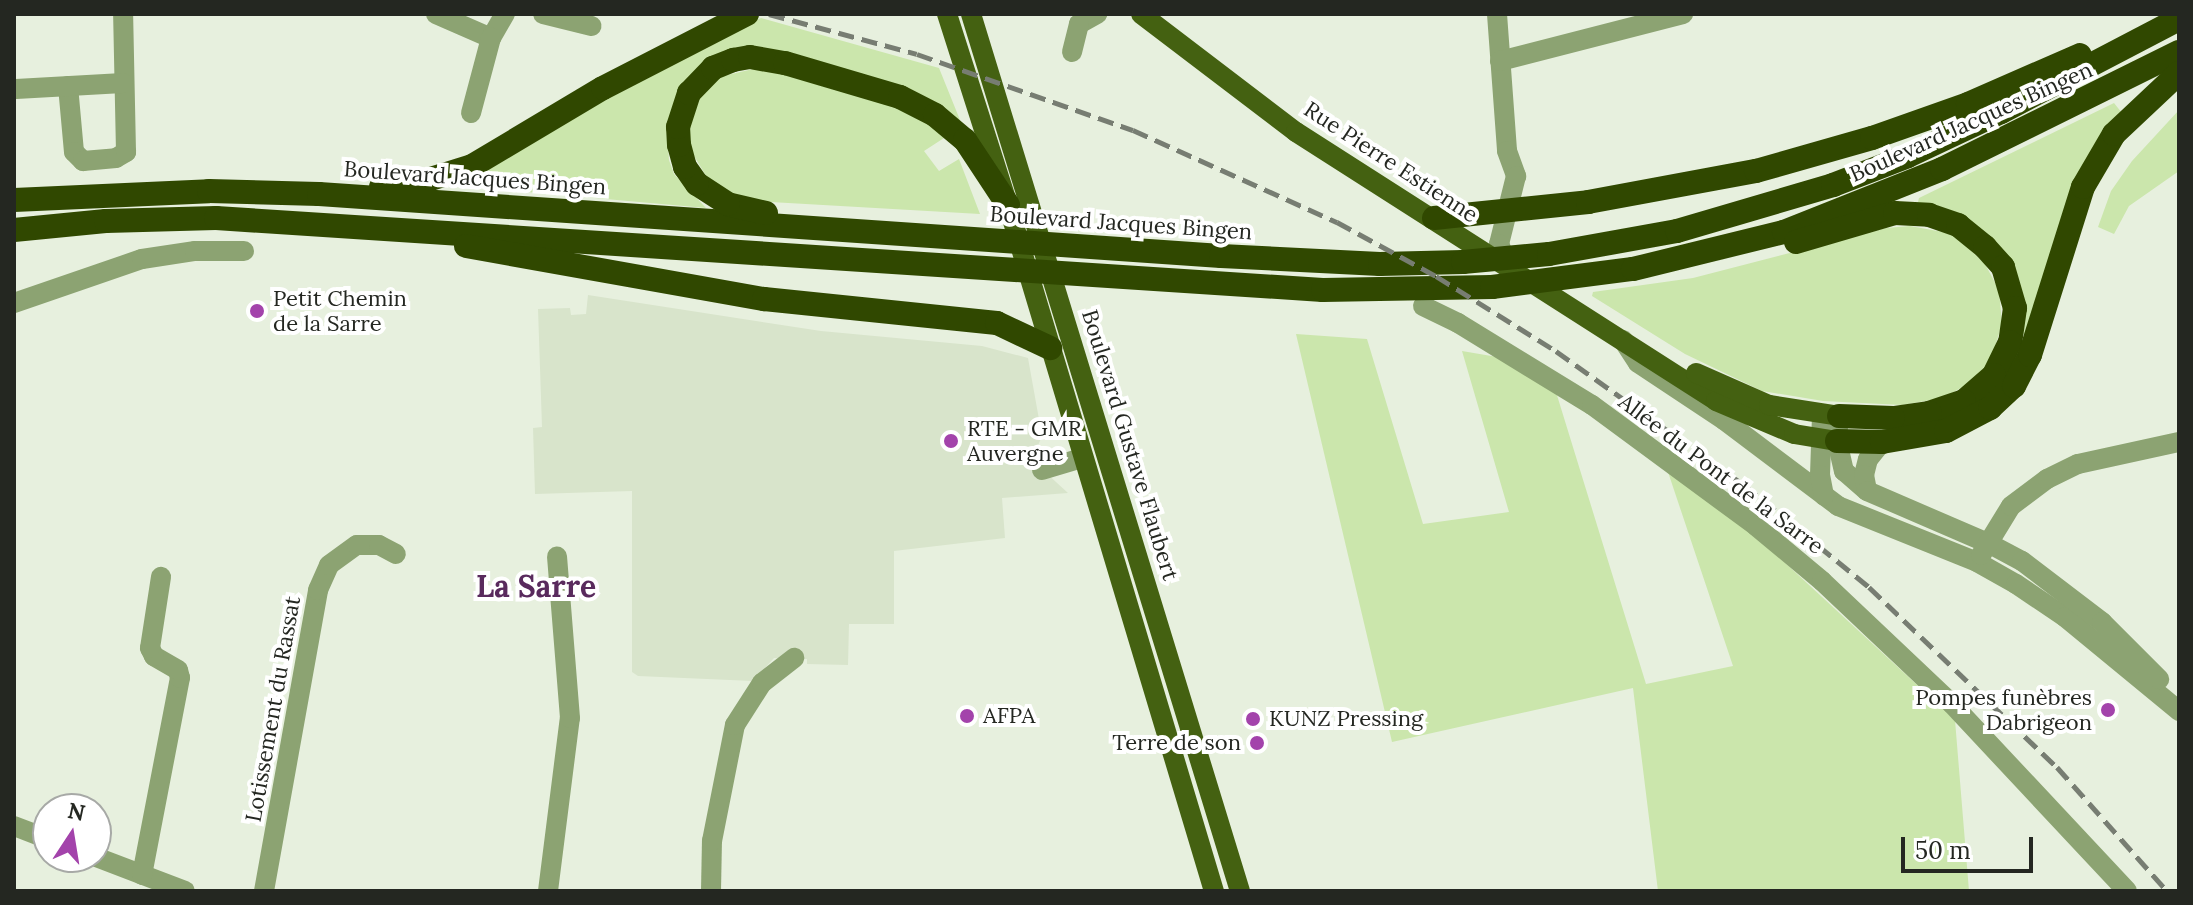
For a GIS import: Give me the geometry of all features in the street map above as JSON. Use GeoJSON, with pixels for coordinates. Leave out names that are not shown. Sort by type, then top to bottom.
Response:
{"type":"FeatureCollection","features":[{"type":"Feature","properties":{"kind":"highway"},"geometry":{"type":"LineString","coordinates":[[319,194],[421,182],[472,166],[603,88],[747,14]]}},
{"type":"Feature","properties":{"kind":"highway","name":"Boulevard Jacques Bingen"},"geometry":{"type":"LineString","coordinates":[[14,200],[195,191],[319,194],[1277,259],[1380,264],[1549,254],[1677,231],[1833,185],[1908,156],[2001,112],[2179,19]]}},
{"type":"Feature","properties":{"kind":"highway"},"geometry":{"type":"LineString","coordinates":[[1434,218],[1672,189],[1756,171],[1872,138],[1968,104],[2089,51],[2152,35]]}},
{"type":"Feature","properties":{"kind":"highway","name":"Boulevard Jacques Bingen"},"geometry":{"type":"LineString","coordinates":[[14,230],[106,221],[216,218],[338,223],[1323,290],[1492,287],[1592,276],[1672,261],[1784,232],[1942,169],[2179,52]]}},
{"type":"Feature","properties":{"kind":"highway"},"geometry":{"type":"LineString","coordinates":[[826,228],[728,204],[697,184],[685,167],[678,127],[689,93],[713,68],[733,60],[766,59],[900,97],[935,115],[965,140],[1008,205]]}},
{"type":"Feature","properties":{"kind":"highway"},"geometry":{"type":"LineString","coordinates":[[1829,440],[1882,442],[1946,431],[1969,422],[2014,386],[2030,355],[2083,187],[2114,134],[2179,73]]}},
{"type":"Feature","properties":{"kind":"highway"},"geometry":{"type":"LineString","coordinates":[[1672,261],[1724,262],[1895,213],[1929,215],[1958,225],[1985,247],[2003,267],[2015,308],[2010,342],[1994,375],[1964,401],[1930,413],[1893,418],[1831,416]]}},
{"type":"Feature","properties":{"kind":"highway"},"geometry":{"type":"LineString","coordinates":[[338,223],[586,266],[691,288],[997,323],[1050,348]]}},
{"type":"Feature","properties":{"kind":"main road","name":"Rue Pierre Estienne"},"geometry":{"type":"LineString","coordinates":[[1141,14],[1296,132],[1738,412],[1794,434],[1829,440]]}},
{"type":"Feature","properties":{"kind":"main road"},"geometry":{"type":"LineString","coordinates":[[947,15],[1008,205],[1214,891]]}},
{"type":"Feature","properties":{"kind":"main road","name":"Boulevard Gustave Flaubert"},"geometry":{"type":"LineString","coordinates":[[977,19],[1006,130],[1240,891]]}},
{"type":"Feature","properties":{"kind":"main road","name":"Rue Pierre Estienne"},"geometry":{"type":"LineString","coordinates":[[1623,340],[1647,347],[1722,388],[1769,405],[1831,416]]}},
{"type":"Feature","properties":{"kind":"street"},"geometry":{"type":"LineString","coordinates":[[68,86],[74,152],[83,161],[116,158],[126,152],[123,14]]}},
{"type":"Feature","properties":{"kind":"street"},"geometry":{"type":"LineString","coordinates":[[436,14],[491,38]]}},
{"type":"Feature","properties":{"kind":"street"},"geometry":{"type":"LineString","coordinates":[[471,113],[491,38],[505,14]]}},
{"type":"Feature","properties":{"kind":"street"},"geometry":{"type":"LineString","coordinates":[[543,14],[592,26]]}},
{"type":"Feature","properties":{"kind":"street"},"geometry":{"type":"LineString","coordinates":[[1497,14],[1507,151],[1516,176],[1510,211],[1499,244],[1509,266]]}},
{"type":"Feature","properties":{"kind":"street"},"geometry":{"type":"LineString","coordinates":[[1500,61],[1683,14]]}},
{"type":"Feature","properties":{"kind":"street"},"geometry":{"type":"LineString","coordinates":[[1072,52],[1082,17]]}},
{"type":"Feature","properties":{"kind":"street"},"geometry":{"type":"LineString","coordinates":[[16,89],[123,83]]}},
{"type":"Feature","properties":{"kind":"street"},"geometry":{"type":"LineString","coordinates":[[14,303],[142,259],[195,251],[244,251]]}},
{"type":"Feature","properties":{"kind":"street","name":"Allée du Pont de la Sarre"},"geometry":{"type":"LineString","coordinates":[[1423,306],[1458,323],[1592,405],[1756,526],[1822,581],[1952,704],[2127,891]]}},
{"type":"Feature","properties":{"kind":"street","name":"Rue Pierre Estienne"},"geometry":{"type":"LineString","coordinates":[[1623,340],[1638,363],[1724,420],[1824,496],[1862,518],[1977,562],[2065,617],[2179,711]]}},
{"type":"Feature","properties":{"kind":"street"},"geometry":{"type":"LineString","coordinates":[[1824,496],[1831,416]]}},
{"type":"Feature","properties":{"kind":"street"},"geometry":{"type":"LineString","coordinates":[[1829,440],[1844,471],[1867,491],[1988,543],[2054,582],[2102,622],[2179,698]]}},
{"type":"Feature","properties":{"kind":"street"},"geometry":{"type":"LineString","coordinates":[[1867,491],[1864,475],[1868,459],[1882,442]]}},
{"type":"Feature","properties":{"kind":"street"},"geometry":{"type":"LineString","coordinates":[[1977,562],[2011,506],[2047,479],[2078,464],[2179,442]]}},
{"type":"Feature","properties":{"kind":"street"},"geometry":{"type":"LineString","coordinates":[[1042,470],[1082,458]]}},
{"type":"Feature","properties":{"kind":"street","name":"Lotissement du Rassat"},"geometry":{"type":"LineString","coordinates":[[264,891],[318,590],[329,565],[357,545],[379,545],[396,554]]}},
{"type":"Feature","properties":{"kind":"street"},"geometry":{"type":"LineString","coordinates":[[548,891],[570,718],[557,557]]}},
{"type":"Feature","properties":{"kind":"street"},"geometry":{"type":"LineString","coordinates":[[142,875],[180,678],[178,670],[154,656],[150,648],[161,577]]}},
{"type":"Feature","properties":{"kind":"street"},"geometry":{"type":"LineString","coordinates":[[711,891],[718,801],[735,725],[762,683],[794,658]]}},
{"type":"Feature","properties":{"kind":"street"},"geometry":{"type":"LineString","coordinates":[[112,863],[185,891]]}},
{"type":"Feature","properties":{"kind":"shaded area"},"geometry":{"type":"Polygon","coordinates":[[[588,295],[821,331],[982,346],[1028,358],[1042,436],[1032,460],[1068,493],[1002,498],[1005,538],[894,551],[894,624],[849,624],[848,665],[807,664],[807,659],[774,658],[753,681],[638,676],[632,672],[632,491],[535,494],[533,428],[542,427],[538,309],[570,308],[571,315],[586,314],[588,295]]]}},
{"type":"Feature","properties":{"kind":"green space"},"geometry":{"type":"Polygon","coordinates":[[[761,18],[939,68],[960,120],[742,49],[667,133],[669,160],[674,174],[706,208],[461,186],[594,100],[761,18]]]}},
{"type":"Feature","properties":{"kind":"green space"},"geometry":{"type":"Polygon","coordinates":[[[753,69],[785,72],[889,102],[921,117],[944,138],[924,151],[939,171],[959,159],[980,214],[754,201],[742,199],[708,179],[691,151],[688,128],[695,101],[719,77],[753,69]]]}},
{"type":"Feature","properties":{"kind":"green space"},"geometry":{"type":"Polygon","coordinates":[[[2114,103],[2122,113],[2028,336],[2019,333],[2021,294],[1918,202],[1919,198],[2114,103]]]}},
{"type":"Feature","properties":{"kind":"green space"},"geometry":{"type":"Polygon","coordinates":[[[2179,110],[2179,171],[2129,206],[2114,234],[2098,227],[2111,191],[2132,161],[2179,110]]]}},
{"type":"Feature","properties":{"kind":"green space"},"geometry":{"type":"Polygon","coordinates":[[[1910,226],[1954,234],[1985,264],[1999,290],[2002,324],[1990,363],[1975,380],[1943,398],[1902,405],[1823,401],[1762,391],[1685,354],[1592,296],[1593,292],[1693,278],[1886,228],[1910,226]]]}},
{"type":"Feature","properties":{"kind":"green space"},"geometry":{"type":"Polygon","coordinates":[[[1296,334],[1367,339],[1423,524],[1509,512],[1462,351],[1503,358],[1556,392],[1646,684],[1733,666],[1668,472],[1743,524],[1955,720],[1969,891],[1658,891],[1633,688],[1392,742],[1296,334]]]}},
{"type":"Feature","properties":{"kind":"railway"},"geometry":{"type":"LineString","coordinates":[[769,14],[917,54],[1133,130],[1337,222],[1436,276],[1556,351],[1744,485],[1869,587],[2057,767],[2167,891]]}},
{"type":"Feature","properties":{"kind":"place","name":"Petit Chemin de la Sarre"},"geometry":{"type":"Point","coordinates":[257,311]}},
{"type":"Feature","properties":{"kind":"place","name":"RTE - GMR Auvergne"},"geometry":{"type":"Point","coordinates":[951,441]}},
{"type":"Feature","properties":{"kind":"place","name":"Pompes funèbres Dabrigeon"},"geometry":{"type":"Point","coordinates":[2108,710]}},
{"type":"Feature","properties":{"kind":"place","name":"AFPA"},"geometry":{"type":"Point","coordinates":[967,716]}},
{"type":"Feature","properties":{"kind":"place","name":"KUNZ Pressing"},"geometry":{"type":"Point","coordinates":[1253,719]}},
{"type":"Feature","properties":{"kind":"place","name":"Terre de son"},"geometry":{"type":"Point","coordinates":[1257,743]}},
{"type":"Feature","properties":{"kind":"district","name":"La Sarre"},"geometry":{"type":"Point","coordinates":[536,586]}}]}
